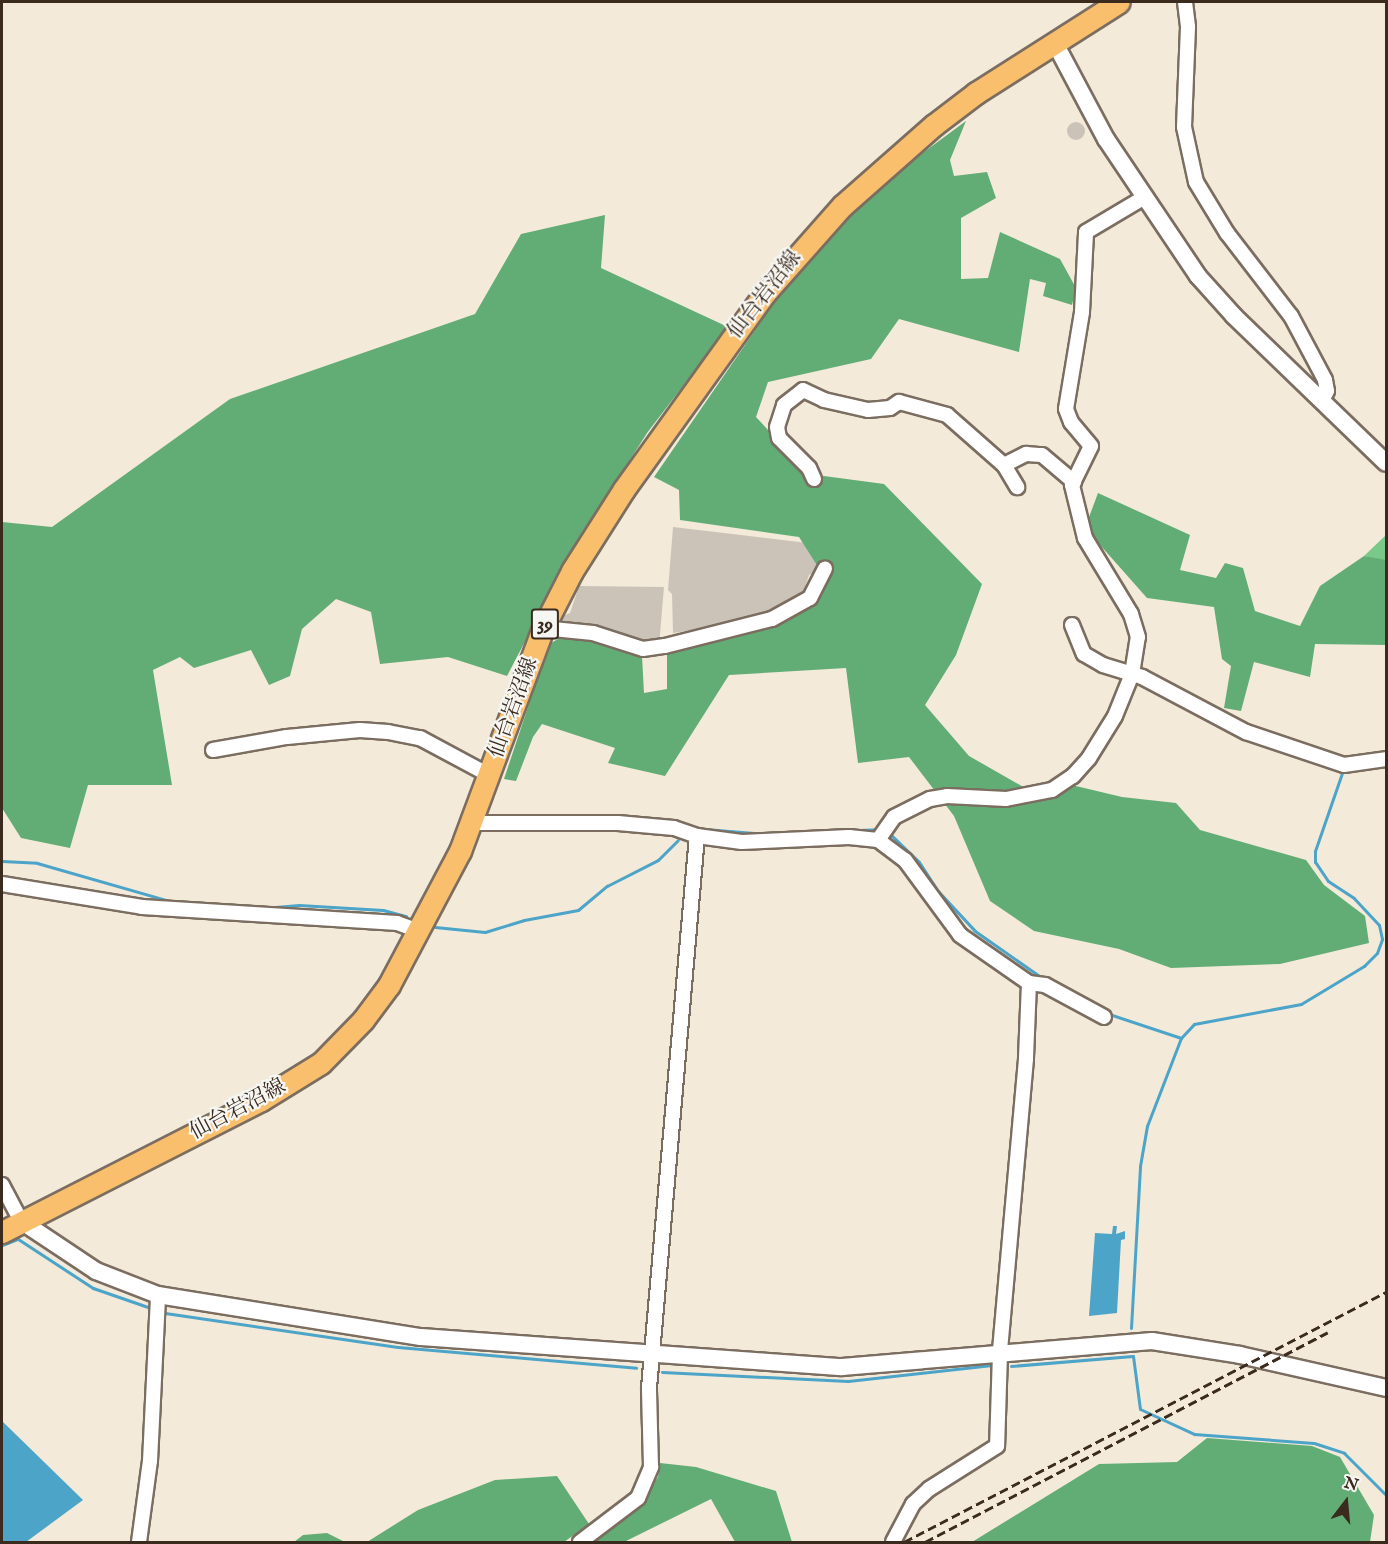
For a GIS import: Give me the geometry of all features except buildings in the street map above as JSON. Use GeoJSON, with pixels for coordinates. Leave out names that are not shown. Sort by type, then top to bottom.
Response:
{"type":"FeatureCollection","features":[{"type":"Feature","properties":{"kind":"main road","name":"仙台岩沼線"},"geometry":{"type":"LineString","coordinates":[[2,1232],[261,1100],[321,1062],[363,1020],[389,985],[419,931],[472,823],[543,627],[572,571],[624,489],[789,262],[842,206],[934,124],[976,93],[1056,45],[1119,2]]}},
{"type":"Feature","properties":{"kind":"street"},"geometry":{"type":"LineString","coordinates":[[1185,2],[1188,33],[1184,127],[1196,182],[1227,233],[1291,316],[1325,380],[1327,391],[1322,400]]}},
{"type":"Feature","properties":{"kind":"street"},"geometry":{"type":"LineString","coordinates":[[1056,45],[1143,198],[1198,276],[1386,463]]}},
{"type":"Feature","properties":{"kind":"street"},"geometry":{"type":"LineString","coordinates":[[472,823],[618,823],[674,828],[698,836],[751,843],[849,837],[881,832],[930,799],[947,796],[1006,799],[1052,790],[1089,758],[1115,716],[1132,674],[1138,637],[1131,614],[1085,538],[1074,482],[1091,449],[1066,409],[1085,283],[1086,232],[1143,198]]}},
{"type":"Feature","properties":{"kind":"street"},"geometry":{"type":"LineString","coordinates":[[814,479],[809,468],[779,438],[777,427],[784,405],[803,390],[824,400],[868,410],[890,408],[899,402],[947,415],[1004,465],[1017,487]]}},
{"type":"Feature","properties":{"kind":"street"},"geometry":{"type":"LineString","coordinates":[[1004,465],[1026,454],[1042,455],[1074,482]]}},
{"type":"Feature","properties":{"kind":"street"},"geometry":{"type":"LineString","coordinates":[[543,627],[593,633],[654,649],[772,619],[810,598],[825,569]]}},
{"type":"Feature","properties":{"kind":"street"},"geometry":{"type":"LineString","coordinates":[[1072,626],[1084,654],[1103,665],[1132,674],[1246,732],[1344,765],[1386,759]]}},
{"type":"Feature","properties":{"kind":"street"},"geometry":{"type":"LineString","coordinates":[[213,750],[287,737],[360,730],[388,732],[420,738],[489,775]]}},
{"type":"Feature","properties":{"kind":"street"},"geometry":{"type":"LineString","coordinates":[[881,832],[905,860],[960,934],[1029,982],[1045,985],[1104,1017]]}},
{"type":"Feature","properties":{"kind":"street"},"geometry":{"type":"LineString","coordinates":[[580,1542],[639,1498],[646,1488],[651,1467],[652,1356],[698,836]]}},
{"type":"Feature","properties":{"kind":"street"},"geometry":{"type":"LineString","coordinates":[[2,884],[153,908],[397,923],[419,931]]}},
{"type":"Feature","properties":{"kind":"street"},"geometry":{"type":"LineString","coordinates":[[893,1542],[913,1504],[929,1489],[998,1446],[1000,1353],[1026,1059],[1029,982]]}},
{"type":"Feature","properties":{"kind":"street"},"geometry":{"type":"LineString","coordinates":[[2,1185],[21,1221],[96,1271],[158,1295],[421,1336],[652,1356],[868,1367],[1117,1341],[1174,1343],[1386,1388]]}},
{"type":"Feature","properties":{"kind":"street"},"geometry":{"type":"LineString","coordinates":[[139,1542],[150,1461],[158,1295]]}},
{"type":"Feature","properties":{"kind":"shaded area"},"geometry":{"type":"Polygon","coordinates":[[[1072,122],[1080,122],[1085,127],[1083,138],[1072,140],[1067,135],[1067,127],[1072,122]]]}},
{"type":"Feature","properties":{"kind":"shaded area"},"geometry":{"type":"Polygon","coordinates":[[[673,527],[824,545],[817,572],[809,575],[802,596],[755,620],[673,633],[672,594],[668,590],[673,527]]]}},
{"type":"Feature","properties":{"kind":"shaded area"},"geometry":{"type":"Polygon","coordinates":[[[579,586],[664,587],[659,646],[563,626],[563,616],[570,613],[579,586]]]}},
{"type":"Feature","properties":{"kind":"green space"},"geometry":{"type":"Polygon","coordinates":[[[966,121],[950,160],[954,176],[987,172],[996,198],[961,218],[961,279],[988,278],[1000,232],[1060,259],[1076,288],[1072,305],[1043,296],[1046,283],[1030,279],[1019,352],[899,319],[871,359],[768,382],[756,417],[809,474],[884,484],[982,584],[956,655],[925,705],[969,756],[1034,793],[1059,782],[1122,797],[1176,803],[1200,830],[1306,860],[1324,885],[1365,916],[1369,943],[1280,964],[1171,968],[1119,949],[1034,931],[990,901],[954,816],[909,757],[858,763],[846,668],[729,675],[665,776],[608,763],[615,748],[542,724],[533,737],[516,781],[504,779],[549,644],[571,632],[611,640],[642,656],[644,693],[667,689],[667,652],[773,620],[827,581],[799,537],[680,520],[679,490],[654,477],[776,300],[871,191],[966,121]]]}},
{"type":"Feature","properties":{"kind":"green space"},"geometry":{"type":"Polygon","coordinates":[[[605,215],[601,268],[728,327],[647,433],[573,550],[507,676],[448,657],[380,664],[371,612],[336,599],[302,629],[290,676],[269,685],[251,650],[194,668],[180,657],[153,670],[172,785],[88,785],[70,848],[21,838],[2,808],[2,522],[52,527],[230,399],[475,314],[521,234],[605,215]]]}},
{"type":"Feature","properties":{"kind":"green space"},"geometry":{"type":"Polygon","coordinates":[[[1098,493],[1190,535],[1180,570],[1216,578],[1225,563],[1243,568],[1255,611],[1300,626],[1320,586],[1364,556],[1386,560],[1386,645],[1315,644],[1310,677],[1254,662],[1241,711],[1224,708],[1231,666],[1222,659],[1214,607],[1147,598],[1085,528],[1098,493]]]}},
{"type":"Feature","properties":{"kind":"green space"},"geometry":{"type":"Polygon","coordinates":[[[1386,535],[1386,561],[1364,556],[1386,535]]]}},
{"type":"Feature","properties":{"kind":"green space"},"geometry":{"type":"Polygon","coordinates":[[[1207,1438],[1312,1446],[1340,1457],[1374,1515],[1370,1542],[972,1542],[1099,1464],[1177,1462],[1207,1438]]]}},
{"type":"Feature","properties":{"kind":"green space"},"geometry":{"type":"Polygon","coordinates":[[[660,1463],[696,1467],[776,1491],[792,1542],[735,1542],[711,1499],[624,1542],[587,1542],[637,1507],[658,1477],[660,1463]]]}},
{"type":"Feature","properties":{"kind":"green space"},"geometry":{"type":"Polygon","coordinates":[[[557,1476],[589,1524],[564,1542],[367,1542],[418,1510],[495,1480],[557,1476]]]}},
{"type":"Feature","properties":{"kind":"green space"},"geometry":{"type":"Polygon","coordinates":[[[327,1533],[345,1542],[294,1542],[303,1535],[327,1533]]]}},
{"type":"Feature","properties":{"kind":"water"},"geometry":{"type":"Polygon","coordinates":[[[1113,1226],[1117,1226],[1116,1234],[1125,1231],[1125,1239],[1121,1240],[1117,1313],[1089,1316],[1095,1233],[1112,1234],[1113,1226]]]}},
{"type":"Feature","properties":{"kind":"water"},"geometry":{"type":"Polygon","coordinates":[[[2,1421],[83,1500],[26,1542],[2,1542],[2,1421]]]}},
{"type":"Feature","properties":{"kind":"waterway"},"geometry":{"type":"LineString","coordinates":[[1376,754],[1386,752]]}},
{"type":"Feature","properties":{"kind":"waterway"},"geometry":{"type":"LineString","coordinates":[[1131,1328],[1140,1166],[1147,1126],[1181,1038],[1194,1024],[1301,1004],[1364,966],[1377,953],[1382,939],[1379,925],[1354,898],[1328,881],[1315,862],[1315,851],[1342,773]]}},
{"type":"Feature","properties":{"kind":"waterway"},"geometry":{"type":"LineString","coordinates":[[692,828],[766,834]]}},
{"type":"Feature","properties":{"kind":"waterway"},"geometry":{"type":"LineString","coordinates":[[838,831],[882,829]]}},
{"type":"Feature","properties":{"kind":"waterway"},"geometry":{"type":"LineString","coordinates":[[888,832],[919,862],[938,891],[975,931],[1045,980]]}},
{"type":"Feature","properties":{"kind":"waterway"},"geometry":{"type":"LineString","coordinates":[[435,927],[485,932],[524,920],[578,910],[607,886],[658,860],[678,840]]}},
{"type":"Feature","properties":{"kind":"waterway"},"geometry":{"type":"LineString","coordinates":[[2,861],[37,863],[173,902]]}},
{"type":"Feature","properties":{"kind":"waterway"},"geometry":{"type":"LineString","coordinates":[[264,908],[299,905],[383,910],[406,916]]}},
{"type":"Feature","properties":{"kind":"waterway"},"geometry":{"type":"LineString","coordinates":[[1109,1014],[1181,1038]]}},
{"type":"Feature","properties":{"kind":"waterway"},"geometry":{"type":"LineString","coordinates":[[2,1245],[18,1239],[93,1288],[148,1307]]}},
{"type":"Feature","properties":{"kind":"waterway"},"geometry":{"type":"LineString","coordinates":[[165,1313],[398,1347],[636,1368]]}},
{"type":"Feature","properties":{"kind":"waterway"},"geometry":{"type":"LineString","coordinates":[[1011,1366],[1133,1356],[1140,1409],[1194,1434],[1314,1443],[1344,1453],[1386,1495]]}},
{"type":"Feature","properties":{"kind":"waterway"},"geometry":{"type":"LineString","coordinates":[[662,1372],[848,1381],[992,1365]]}},
{"type":"Feature","properties":{"kind":"railway"},"geometry":{"type":"LineString","coordinates":[[904,1542],[1386,1292]]}},
{"type":"Feature","properties":{"kind":"railway"},"geometry":{"type":"LineString","coordinates":[[925,1542],[1328,1332]]}}]}
